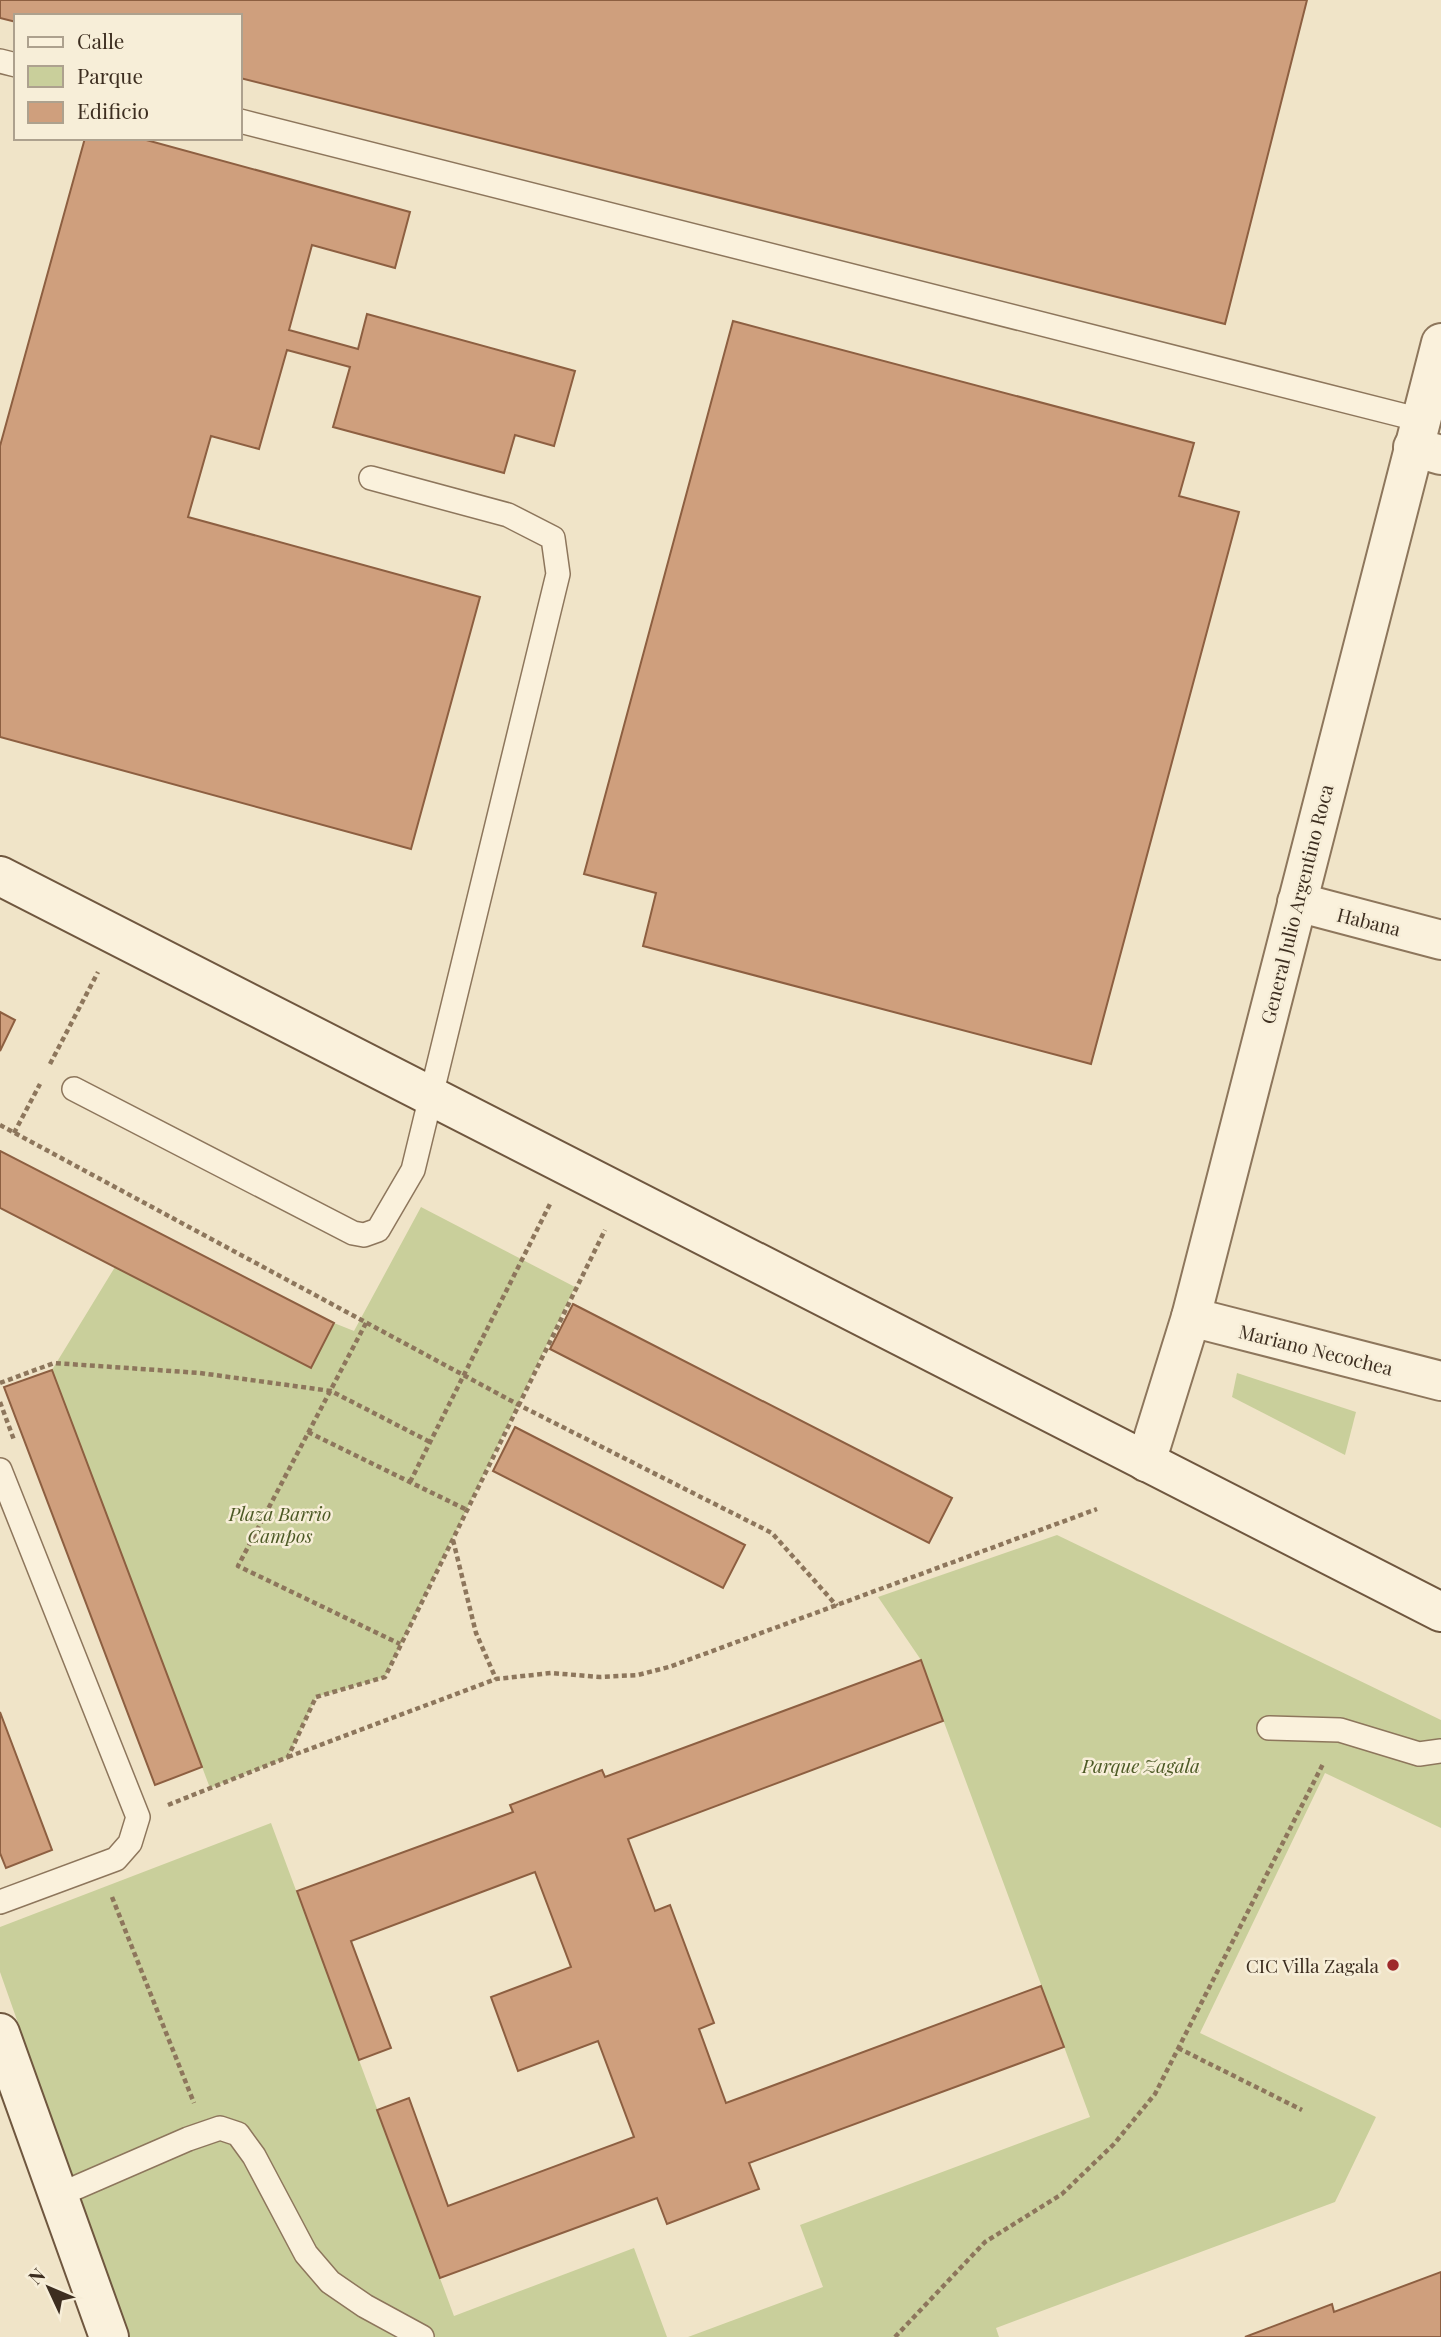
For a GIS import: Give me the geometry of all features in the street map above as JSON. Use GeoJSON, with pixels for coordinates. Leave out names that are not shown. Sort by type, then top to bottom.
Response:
{"type":"FeatureCollection","features":[{"type":"Feature","properties":{"kind":"main road","name":"General Julio Argentino Roca"},"geometry":{"type":"LineString","coordinates":[[1146,1462],[1191,1317],[1297,902],[1425,441],[1441,343]]}},
{"type":"Feature","properties":{"kind":"main road"},"geometry":{"type":"LineString","coordinates":[[0,876],[1441,1612]]}},
{"type":"Feature","properties":{"kind":"main road","name":"Habana"},"geometry":{"type":"LineString","coordinates":[[1297,902],[1441,940]]}},
{"type":"Feature","properties":{"kind":"main road","name":"Mariano Necochea"},"geometry":{"type":"LineString","coordinates":[[1191,1317],[1441,1381]]}},
{"type":"Feature","properties":{"kind":"main road"},"geometry":{"type":"LineString","coordinates":[[2,2044],[110,2337]]}},
{"type":"Feature","properties":{"kind":"lane"},"geometry":{"type":"LineString","coordinates":[[242,122],[1425,441]]}},
{"type":"Feature","properties":{"kind":"lane"},"geometry":{"type":"LineString","coordinates":[[74,1089],[353,1233],[364,1235],[378,1230],[413,1170],[558,574],[553,538],[508,515],[371,478]]}},
{"type":"Feature","properties":{"kind":"lane"},"geometry":{"type":"LineString","coordinates":[[0,1470],[138,1817],[130,1843],[116,1859],[0,1902]]}},
{"type":"Feature","properties":{"kind":"lane"},"geometry":{"type":"LineString","coordinates":[[1269,1728],[1340,1730],[1419,1754],[1441,1751]]}},
{"type":"Feature","properties":{"kind":"lane"},"geometry":{"type":"LineString","coordinates":[[59,2195],[206,2133],[220,2129],[238,2134],[254,2156],[306,2254],[330,2282],[365,2306],[422,2337]]}},
{"type":"Feature","properties":{"kind":"path"},"geometry":{"type":"LineString","coordinates":[[47,1071],[118,936]]}},
{"type":"Feature","properties":{"kind":"path"},"geometry":{"type":"LineString","coordinates":[[14,1133],[40,1083]]}},
{"type":"Feature","properties":{"kind":"path"},"geometry":{"type":"LineString","coordinates":[[0,1125],[519,1405],[772,1534],[837,1606]]}},
{"type":"Feature","properties":{"kind":"path"},"geometry":{"type":"LineString","coordinates":[[410,1482],[569,1166]]}},
{"type":"Feature","properties":{"kind":"path"},"geometry":{"type":"LineString","coordinates":[[288,1757],[316,1697],[384,1677],[575,1287],[624,1194]]}},
{"type":"Feature","properties":{"kind":"path"},"geometry":{"type":"LineString","coordinates":[[366,1323],[238,1566],[401,1644]]}},
{"type":"Feature","properties":{"kind":"path"},"geometry":{"type":"LineString","coordinates":[[0,1384],[54,1363],[200,1373],[331,1391],[430,1442]]}},
{"type":"Feature","properties":{"kind":"path"},"geometry":{"type":"LineString","coordinates":[[308,1432],[467,1510]]}},
{"type":"Feature","properties":{"kind":"path"},"geometry":{"type":"LineString","coordinates":[[138,1817],[496,1679],[551,1673],[600,1677],[638,1675],[669,1667],[1097,1510]]}},
{"type":"Feature","properties":{"kind":"path"},"geometry":{"type":"LineString","coordinates":[[453,1539],[476,1633],[496,1679]]}},
{"type":"Feature","properties":{"kind":"path"},"geometry":{"type":"LineString","coordinates":[[895,2337],[985,2242],[1062,2194],[1114,2144],[1155,2094],[1340,1730]]}},
{"type":"Feature","properties":{"kind":"path"},"geometry":{"type":"LineString","coordinates":[[99,1865],[206,2133]]}},
{"type":"Feature","properties":{"kind":"path"},"geometry":{"type":"LineString","coordinates":[[1178,2048],[1302,2110]]}},
{"type":"Feature","properties":{"kind":"green space","name":"Plaza Barrio Campos"},"geometry":{"type":"Polygon","coordinates":[[[421,1207],[575,1287],[385,1677],[316,1697],[288,1757],[210,1788],[52,1370],[115,1267],[311,1367],[334,1323],[354,1331],[421,1207]]]}},
{"type":"Feature","properties":{"kind":"green space"},"geometry":{"type":"Polygon","coordinates":[[[1237,1373],[1356,1412],[1345,1455],[1232,1397],[1237,1373]]]}},
{"type":"Feature","properties":{"kind":"green space","name":"Parque Zagala"},"geometry":{"type":"Polygon","coordinates":[[[1057,1535],[1441,1720],[1441,1828],[1325,1773],[1200,2033],[1376,2117],[1335,2202],[996,2328],[999,2337],[688,2337],[823,2287],[800,2225],[1090,2117],[921,1660],[878,1597],[1057,1535]]]}},
{"type":"Feature","properties":{"kind":"green space"},"geometry":{"type":"Polygon","coordinates":[[[271,1823],[454,2316],[634,2248],[667,2337],[129,2337],[0,1972],[0,1927],[271,1823]]]}},
{"type":"Feature","properties":{"kind":"building"},"geometry":{"type":"Polygon","coordinates":[[[0,0],[1307,0],[1225,324],[242,78],[242,14],[14,14],[14,22],[0,18],[0,0]]]}},
{"type":"Feature","properties":{"kind":"building"},"geometry":{"type":"Polygon","coordinates":[[[84,140],[146,140],[410,212],[395,268],[312,245],[289,330],[358,349],[367,314],[575,371],[554,446],[515,435],[504,473],[333,427],[350,367],[287,350],[259,449],[211,436],[188,517],[480,597],[411,849],[0,737],[0,446],[84,140]]]}},
{"type":"Feature","properties":{"kind":"building"},"geometry":{"type":"Polygon","coordinates":[[[733,321],[1194,443],[1179,496],[1239,512],[1091,1064],[643,946],[656,893],[584,874],[733,321]]]}},
{"type":"Feature","properties":{"kind":"building"},"geometry":{"type":"Polygon","coordinates":[[[0,1012],[15,1020],[0,1051],[0,1012]]]}},
{"type":"Feature","properties":{"kind":"building"},"geometry":{"type":"Polygon","coordinates":[[[0,1151],[334,1323],[311,1368],[0,1208],[0,1151]]]}},
{"type":"Feature","properties":{"kind":"building"},"geometry":{"type":"Polygon","coordinates":[[[573,1304],[952,1498],[929,1543],[550,1349],[573,1304]]]}},
{"type":"Feature","properties":{"kind":"building"},"geometry":{"type":"Polygon","coordinates":[[[52,1370],[202,1767],[155,1785],[4,1387],[52,1370]]]}},
{"type":"Feature","properties":{"kind":"building"},"geometry":{"type":"Polygon","coordinates":[[[515,1427],[745,1545],[723,1588],[493,1471],[515,1427]]]}},
{"type":"Feature","properties":{"kind":"building"},"geometry":{"type":"Polygon","coordinates":[[[921,1660],[943,1721],[628,1839],[655,1911],[670,1905],[714,2023],[699,2029],[726,2103],[1041,1986],[1064,2047],[749,2163],[759,2189],[667,2224],[657,2198],[440,2278],[377,2110],[409,2098],[448,2206],[634,2137],[598,2041],[518,2071],[491,1997],[571,1967],[535,1872],[351,1941],[391,2048],[359,2060],[297,1891],[513,1812],[510,1805],[602,1770],[605,1777],[921,1660]]]}},
{"type":"Feature","properties":{"kind":"building"},"geometry":{"type":"Polygon","coordinates":[[[0,1712],[52,1850],[6,1868],[0,1853],[0,1712]]]}},
{"type":"Feature","properties":{"kind":"building"},"geometry":{"type":"Polygon","coordinates":[[[1441,2272],[1441,2337],[1245,2337],[1332,2304],[1334,2312],[1441,2272]]]}},
{"type":"Feature","properties":{"kind":"place","name":"CIC Villa Zagala"},"geometry":{"type":"Point","coordinates":[1393,1965]}}]}
